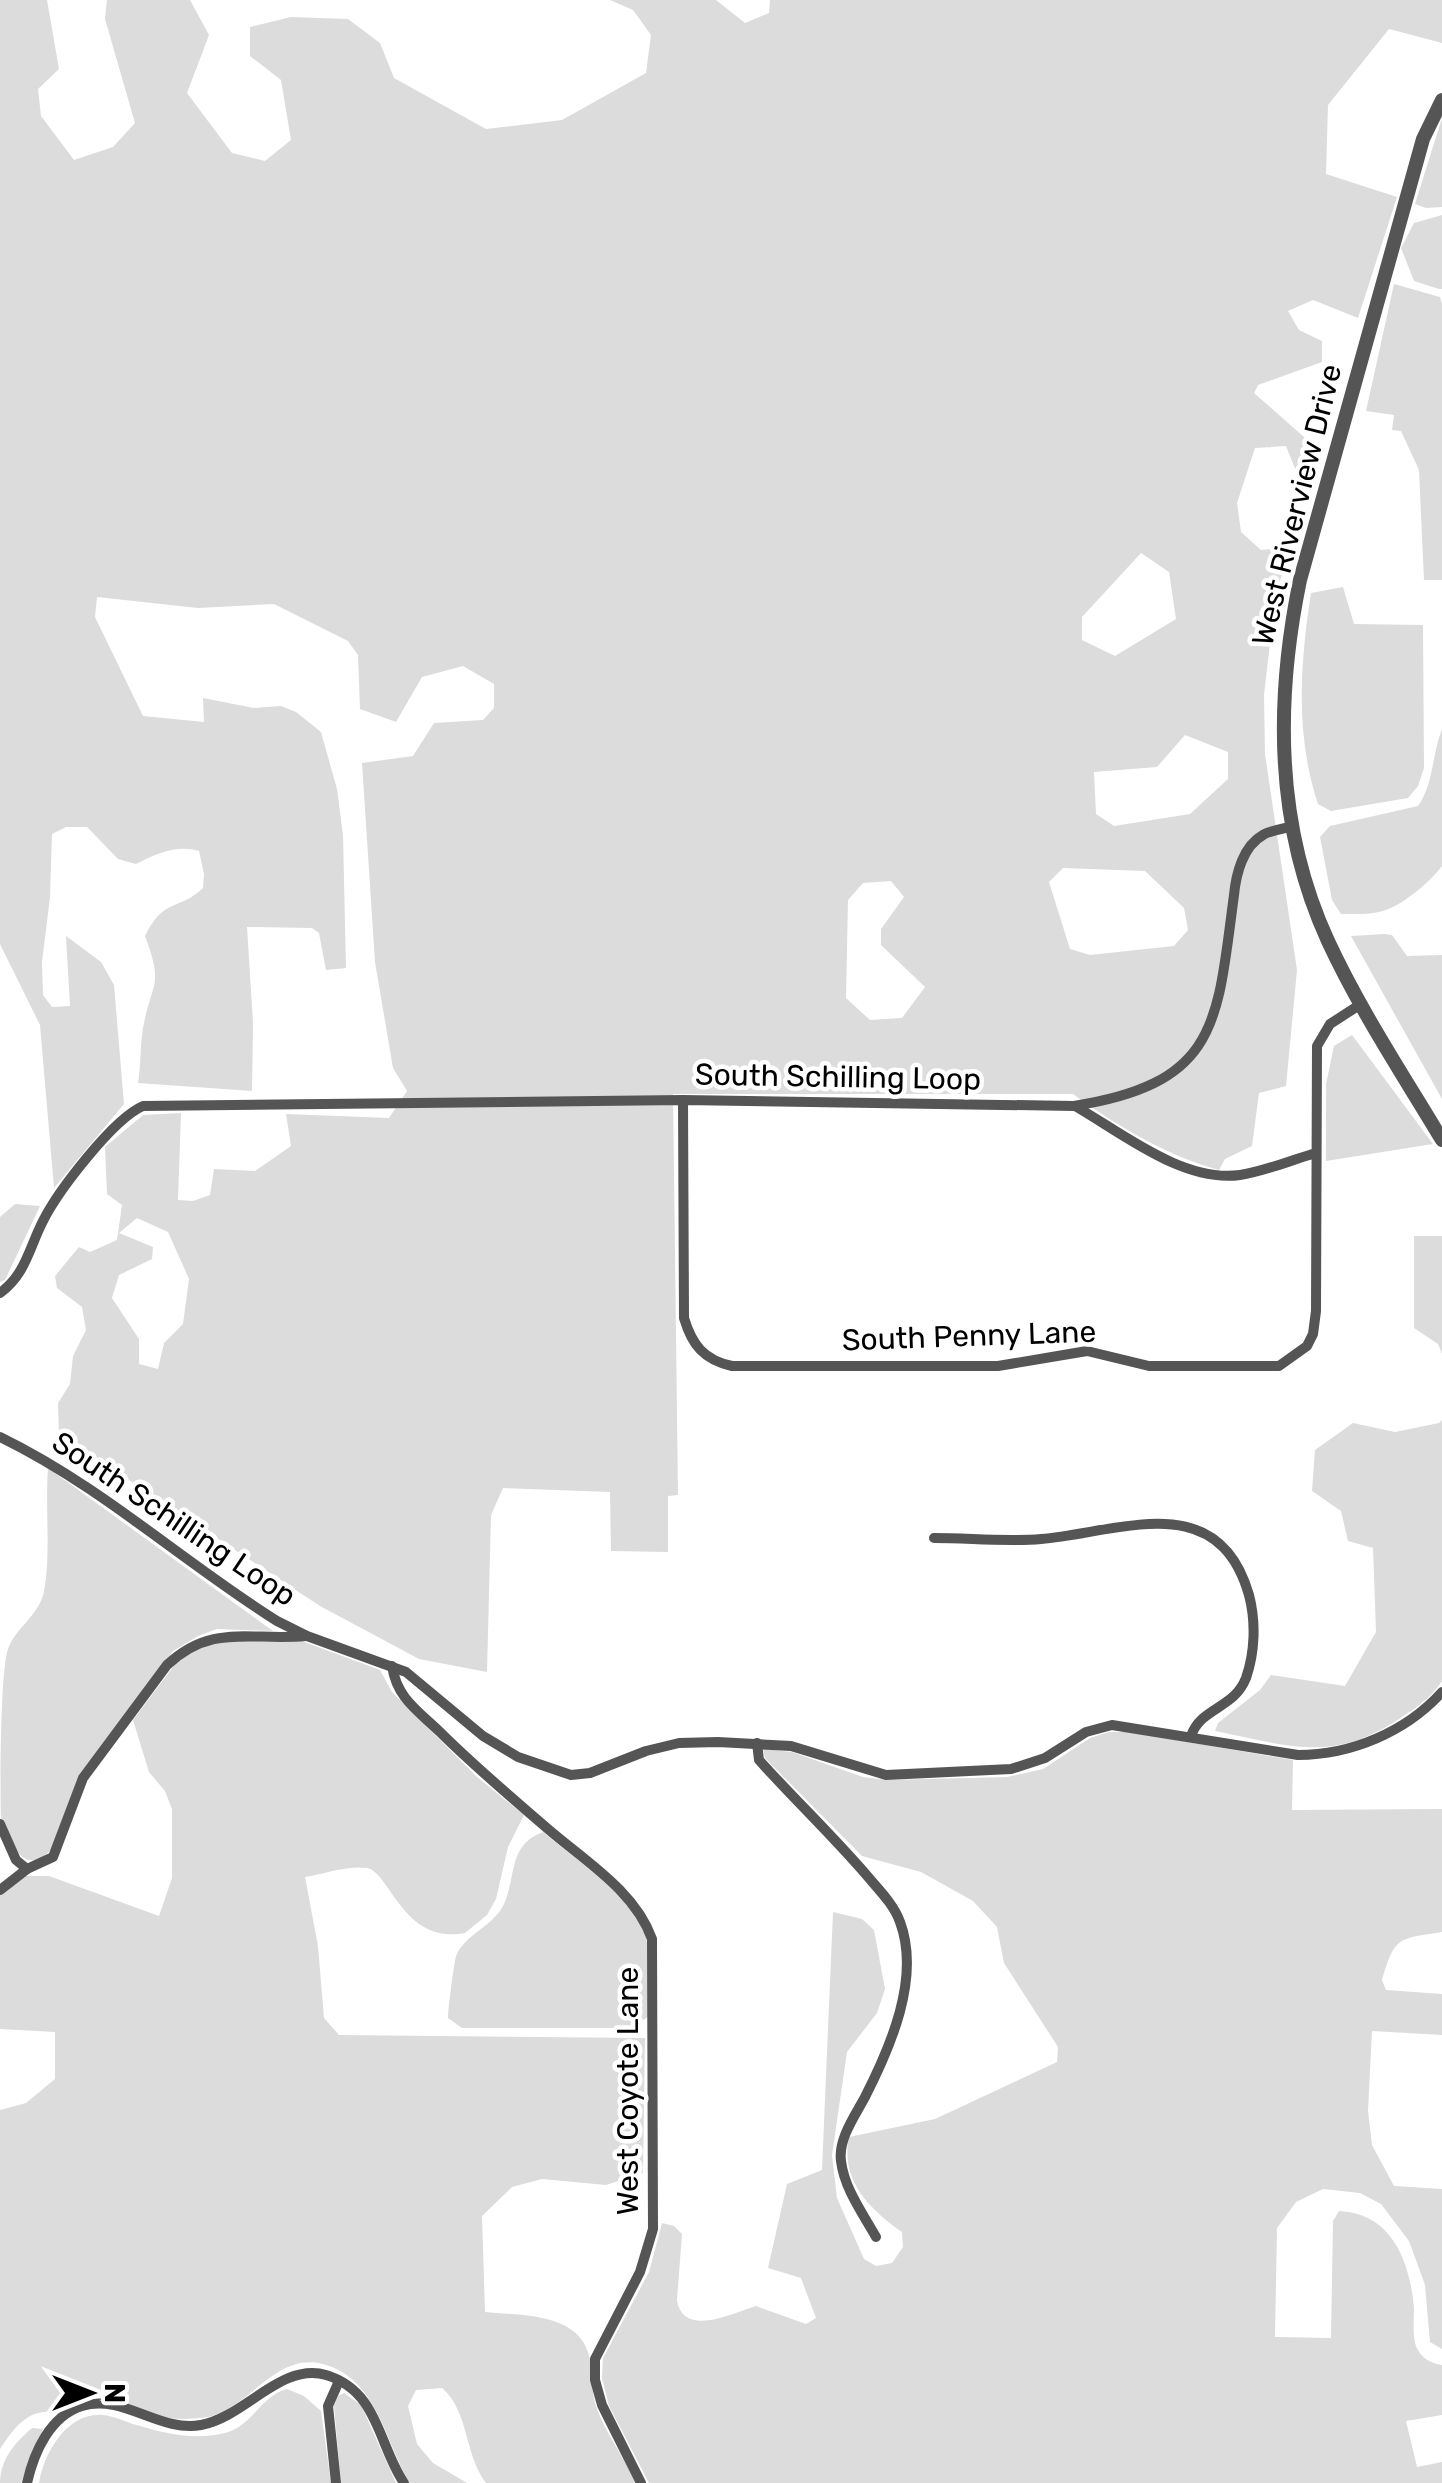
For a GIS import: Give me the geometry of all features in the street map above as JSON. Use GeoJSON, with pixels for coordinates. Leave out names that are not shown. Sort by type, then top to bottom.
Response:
{"type":"FeatureCollection","features":[{"type":"Feature","properties":{"kind":"street","name":"West Riverview Drive"},"geometry":{"type":"LineString","coordinates":[[1442,100],[1424,138],[1400,219],[1300,580],[1289,634],[1282,715],[1284,768],[1307,886],[1324,931],[1361,1004],[1442,1140]]}},
{"type":"Feature","properties":{"kind":"street","name":"South Schilling Loop"},"geometry":{"type":"LineString","coordinates":[[0,1292],[22,1272],[40,1225],[54,1203],[105,1137],[130,1112],[143,1106],[683,1100],[1074,1106],[1144,1090],[1173,1072],[1198,1046],[1217,1008],[1235,885],[1243,858],[1263,835],[1293,826]]}},
{"type":"Feature","properties":{"kind":"street","name":"South Penny Lane"},"geometry":{"type":"LineString","coordinates":[[683,1100],[684,1318],[690,1338],[716,1362],[732,1366],[998,1366],[1087,1351],[1149,1366],[1279,1366],[1300,1353],[1313,1334],[1317,1046],[1330,1024],[1361,1004]]}},
{"type":"Feature","properties":{"kind":"street"},"geometry":{"type":"LineString","coordinates":[[1074,1106],[1176,1163],[1219,1176],[1240,1175],[1316,1153]]}},
{"type":"Feature","properties":{"kind":"street","name":"South Schilling Loop"},"geometry":{"type":"LineString","coordinates":[[0,1437],[50,1461],[252,1605],[307,1636],[392,1666],[420,1681],[484,1736],[518,1758],[571,1774],[590,1773],[679,1743],[790,1746],[886,1775],[1011,1769],[1045,1758],[1086,1732],[1112,1725],[1298,1755],[1345,1751],[1387,1732],[1442,1692]]}},
{"type":"Feature","properties":{"kind":"street"},"geometry":{"type":"LineString","coordinates":[[934,1538],[1039,1539],[1129,1525],[1178,1525],[1200,1529],[1220,1542],[1236,1563],[1252,1605],[1252,1655],[1245,1680],[1233,1700],[1203,1715],[1195,1722],[1190,1736]]}},
{"type":"Feature","properties":{"kind":"street"},"geometry":{"type":"LineString","coordinates":[[0,1890],[53,1856],[83,1778],[179,1654],[203,1640],[217,1638],[307,1636]]}},
{"type":"Feature","properties":{"kind":"street","name":"West Coyote Lane"},"geometry":{"type":"LineString","coordinates":[[392,1666],[395,1687],[406,1700],[475,1766],[624,1894],[637,1908],[652,1939],[656,2210],[640,2272],[596,2360],[595,2380],[602,2405],[641,2483]]}},
{"type":"Feature","properties":{"kind":"street"},"geometry":{"type":"LineString","coordinates":[[757,1743],[759,1760],[857,1865],[900,1922],[905,1998],[896,2028],[845,2134],[840,2156],[851,2192],[876,2237]]}},
{"type":"Feature","properties":{"kind":"street"},"geometry":{"type":"LineString","coordinates":[[0,1824],[16,1860],[28,1869]]}},
{"type":"Feature","properties":{"kind":"street"},"geometry":{"type":"LineString","coordinates":[[27,2483],[30,2469],[56,2420],[84,2405],[108,2403],[156,2422],[198,2426],[230,2416],[279,2382],[301,2373],[326,2375],[339,2381],[367,2404],[404,2483]]}},
{"type":"Feature","properties":{"kind":"street"},"geometry":{"type":"LineString","coordinates":[[336,2483],[328,2406],[339,2381]]}},
{"type":"Feature","properties":{"kind":"shaded area"},"geometry":{"type":"Polygon","coordinates":[[[0,0],[47,0],[59,69],[38,89],[41,116],[74,160],[113,147],[135,123],[105,19],[107,0],[190,0],[209,35],[187,93],[232,153],[265,161],[291,140],[281,80],[250,56],[250,27],[291,17],[348,19],[380,43],[394,78],[486,129],[562,120],[646,73],[651,35],[633,10],[610,0],[716,0],[745,23],[769,13],[770,0],[1442,0],[1442,43],[1389,29],[1328,105],[1326,174],[1397,197],[1358,318],[1313,300],[1288,311],[1299,330],[1322,341],[1322,362],[1258,385],[1254,393],[1321,452],[1314,470],[1296,471],[1286,446],[1255,448],[1237,503],[1241,532],[1261,550],[1284,548],[1289,555],[1276,592],[1264,695],[1265,754],[1297,970],[1286,1086],[1259,1093],[1252,1146],[1225,1159],[1219,1170],[1143,1139],[1073,1094],[673,1094],[678,1495],[668,1496],[668,1552],[611,1551],[610,1492],[503,1488],[491,1515],[487,1672],[419,1659],[320,1606],[59,1434],[58,1403],[70,1384],[73,1356],[86,1330],[82,1307],[57,1288],[55,1276],[79,1247],[90,1252],[117,1240],[122,1205],[107,1194],[105,1147],[143,1115],[181,1113],[178,1200],[193,1201],[210,1195],[214,1169],[255,1171],[291,1146],[286,1114],[389,1118],[407,1091],[393,1068],[375,962],[362,763],[413,756],[434,723],[483,720],[494,708],[494,684],[463,666],[422,677],[396,722],[360,709],[358,655],[348,641],[274,604],[198,608],[97,597],[95,617],[143,716],[204,722],[203,698],[254,708],[281,706],[296,712],[321,732],[337,789],[343,835],[346,968],[326,970],[319,933],[312,928],[247,927],[253,1023],[252,1091],[138,1083],[143,1028],[155,975],[145,936],[165,910],[203,888],[199,851],[175,849],[136,864],[118,859],[87,827],[66,827],[52,834],[43,995],[52,1007],[70,1006],[66,936],[101,962],[114,985],[124,1104],[54,1188],[40,1025],[0,944],[0,0]],[[1141,553],[1082,617],[1082,640],[1115,656],[1176,619],[1169,572],[1141,553]],[[1185,735],[1157,767],[1094,772],[1096,814],[1114,826],[1190,814],[1228,779],[1228,752],[1185,735]],[[1063,868],[1049,882],[1070,949],[1090,955],[1174,946],[1188,930],[1184,908],[1145,871],[1063,868]],[[891,881],[863,883],[848,900],[846,998],[870,1020],[902,1018],[925,987],[881,945],[881,929],[904,897],[891,881]],[[137,1218],[119,1233],[153,1247],[152,1259],[119,1275],[112,1298],[139,1339],[139,1364],[158,1369],[164,1343],[183,1324],[189,1279],[168,1232],[137,1218]]]}},
{"type":"Feature","properties":{"kind":"shaded area"},"geometry":{"type":"Polygon","coordinates":[[[1442,118],[1442,207],[1426,208],[1415,204],[1442,118]]]}},
{"type":"Feature","properties":{"kind":"shaded area"},"geometry":{"type":"Polygon","coordinates":[[[1442,215],[1439,289],[1414,281],[1401,248],[1414,223],[1442,215]]]}},
{"type":"Feature","properties":{"kind":"shaded area"},"geometry":{"type":"Polygon","coordinates":[[[1394,284],[1440,297],[1442,304],[1442,580],[1424,580],[1419,470],[1401,431],[1392,430],[1394,415],[1366,411],[1394,284]]]}},
{"type":"Feature","properties":{"kind":"shaded area"},"geometry":{"type":"Polygon","coordinates":[[[1343,587],[1354,624],[1423,625],[1424,768],[1418,786],[1408,798],[1331,811],[1318,804],[1311,778],[1303,726],[1302,673],[1311,593],[1343,587]]]}},
{"type":"Feature","properties":{"kind":"shaded area"},"geometry":{"type":"Polygon","coordinates":[[[1442,729],[1442,866],[1416,892],[1391,908],[1341,914],[1332,900],[1320,837],[1330,826],[1418,806],[1427,788],[1442,729]]]}},
{"type":"Feature","properties":{"kind":"shaded area"},"geometry":{"type":"Polygon","coordinates":[[[1392,935],[1407,956],[1442,955],[1442,1099],[1351,936],[1392,935]]]}},
{"type":"Feature","properties":{"kind":"shaded area"},"geometry":{"type":"Polygon","coordinates":[[[1352,1035],[1433,1144],[1326,1161],[1326,1084],[1334,1046],[1352,1035]]]}},
{"type":"Feature","properties":{"kind":"shaded area"},"geometry":{"type":"Polygon","coordinates":[[[15,1204],[40,1206],[5,1280],[0,1282],[0,1217],[15,1204]]]}},
{"type":"Feature","properties":{"kind":"shaded area"},"geometry":{"type":"Polygon","coordinates":[[[1414,1236],[1442,1236],[1442,1354],[1438,1344],[1414,1328],[1414,1236]]]}},
{"type":"Feature","properties":{"kind":"shaded area"},"geometry":{"type":"Polygon","coordinates":[[[1442,1420],[1442,1681],[1438,1687],[1419,1705],[1377,1732],[1332,1746],[1289,1746],[1215,1731],[1218,1723],[1260,1690],[1271,1675],[1345,1686],[1376,1632],[1373,1548],[1348,1541],[1341,1511],[1312,1491],[1315,1450],[1353,1423],[1395,1432],[1442,1420]]]}},
{"type":"Feature","properties":{"kind":"shaded area"},"geometry":{"type":"Polygon","coordinates":[[[48,1468],[273,1631],[217,1629],[173,1651],[78,1778],[54,1845],[44,1856],[29,1860],[15,1848],[1,1817],[2,1707],[8,1649],[38,1607],[44,1591],[48,1468]]]}},
{"type":"Feature","properties":{"kind":"shaded area"},"geometry":{"type":"Polygon","coordinates":[[[231,1640],[302,1641],[380,1670],[392,1692],[476,1776],[524,1815],[508,1847],[496,1899],[487,1915],[465,1933],[444,1934],[413,1919],[375,1872],[367,1868],[305,1877],[318,1946],[324,2018],[339,2035],[645,2038],[643,2173],[606,2185],[542,2179],[512,2187],[482,2216],[485,2312],[548,2320],[563,2325],[585,2344],[596,2406],[635,2483],[486,2483],[457,2408],[442,2388],[416,2390],[408,2406],[417,2444],[433,2463],[467,2483],[410,2483],[377,2413],[356,2383],[341,2371],[306,2363],[276,2373],[237,2404],[208,2417],[167,2418],[110,2398],[87,2397],[56,2413],[30,2416],[0,2449],[0,2110],[26,2103],[55,2079],[55,2032],[0,2029],[0,1894],[25,1876],[49,1876],[159,1916],[172,1878],[172,1809],[165,1791],[149,1772],[133,1720],[176,1663],[195,1647],[231,1640]]]}},
{"type":"Feature","properties":{"kind":"shaded area"},"geometry":{"type":"Polygon","coordinates":[[[1109,1732],[1130,1732],[1293,1760],[1292,1810],[1442,1809],[1442,1932],[1400,1942],[1382,1980],[1386,1990],[1442,1994],[1442,2035],[1372,2031],[1368,2111],[1372,2145],[1394,2186],[1442,2189],[1442,2349],[1430,2342],[1425,2285],[1409,2241],[1381,2204],[1360,2193],[1323,2189],[1296,2202],[1277,2228],[1275,2337],[1331,2338],[1333,2221],[1339,2211],[1357,2214],[1385,2230],[1408,2274],[1417,2348],[1427,2360],[1442,2365],[1442,2415],[1406,2421],[1417,2467],[1442,2462],[1442,2483],[649,2483],[609,2406],[602,2378],[603,2358],[649,2272],[662,2223],[674,2226],[682,2234],[677,2300],[681,2312],[689,2318],[711,2320],[756,2306],[806,2324],[816,2318],[801,2278],[768,2268],[787,2184],[822,2170],[833,1912],[862,1919],[874,1930],[885,1989],[877,2013],[847,2052],[832,2155],[837,2198],[864,2259],[876,2266],[892,2263],[903,2247],[902,2232],[868,2203],[853,2180],[847,2152],[849,2137],[935,2119],[1057,2062],[1058,2047],[1004,1963],[997,1927],[973,1901],[921,1872],[862,1856],[765,1758],[763,1749],[792,1752],[863,1777],[887,1780],[1007,1777],[1043,1769],[1090,1738],[1109,1732]]]}},
{"type":"Feature","properties":{"kind":"shaded area"},"geometry":{"type":"Polygon","coordinates":[[[543,1832],[617,1894],[640,1923],[649,1957],[648,2017],[630,2028],[462,2028],[448,2018],[460,1948],[499,1912],[519,1853],[543,1832]]]}},
{"type":"Feature","properties":{"kind":"shaded area"},"geometry":{"type":"Polygon","coordinates":[[[287,2389],[304,2396],[321,2411],[331,2483],[39,2483],[52,2448],[68,2427],[79,2420],[103,2415],[167,2433],[213,2435],[234,2429],[271,2397],[287,2389]]]}},
{"type":"Feature","properties":{"kind":"shaded area"},"geometry":{"type":"Polygon","coordinates":[[[344,2393],[361,2405],[396,2483],[341,2483],[334,2406],[344,2393]]]}},
{"type":"Feature","properties":{"kind":"shaded area"},"geometry":{"type":"Polygon","coordinates":[[[32,2428],[43,2429],[21,2483],[0,2483],[10,2452],[32,2428]]]}}]}
